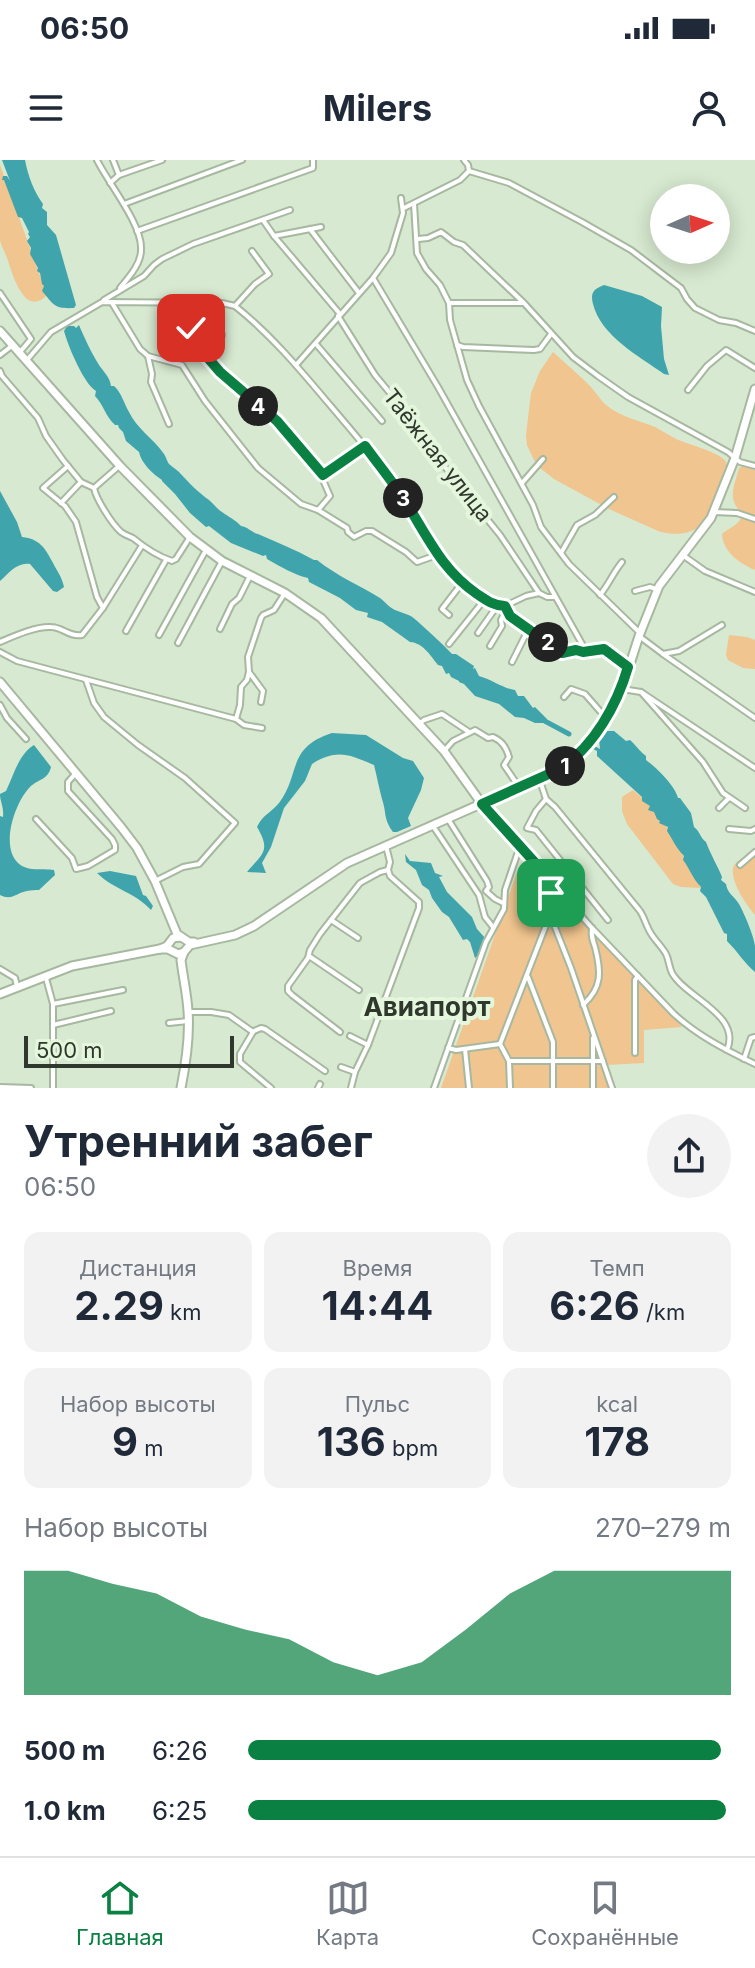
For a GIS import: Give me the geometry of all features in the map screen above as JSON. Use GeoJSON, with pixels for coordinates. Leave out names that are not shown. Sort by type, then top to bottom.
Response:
{"type":"FeatureCollection","features":[{"type":"Feature","properties":{"kind":"main road"},"geometry":{"type":"LineString","coordinates":[[0,331],[120,466],[190,537],[222,561],[285,593],[321,618],[444,751],[482,804]]}},
{"type":"Feature","properties":{"kind":"main road"},"geometry":{"type":"LineString","coordinates":[[0,994],[72,966],[160,949],[180,952],[190,945],[235,935],[254,926],[334,870],[571,762],[606,718],[622,689],[639,635],[664,576],[706,527],[714,512],[735,458],[755,389]]}},
{"type":"Feature","properties":{"kind":"main road"},"geometry":{"type":"LineString","coordinates":[[0,682],[129,838],[155,881],[177,934],[189,942],[200,943]]}},
{"type":"Feature","properties":{"kind":"main road"},"geometry":{"type":"LineString","coordinates":[[174,928],[169,948],[180,952]]}},
{"type":"Feature","properties":{"kind":"main road"},"geometry":{"type":"LineString","coordinates":[[160,949],[173,938],[183,938]]}},
{"type":"Feature","properties":{"kind":"main road"},"geometry":{"type":"LineString","coordinates":[[181,1088],[188,1050],[188,1017],[180,952],[183,938]]}},
{"type":"Feature","properties":{"kind":"street"},"geometry":{"type":"LineString","coordinates":[[97,160],[124,204],[137,231],[142,251],[138,263],[117,291]]}},
{"type":"Feature","properties":{"kind":"street"},"geometry":{"type":"LineString","coordinates":[[113,160],[119,175]]}},
{"type":"Feature","properties":{"kind":"street"},"geometry":{"type":"LineString","coordinates":[[110,183],[119,175],[162,160]]}},
{"type":"Feature","properties":{"kind":"street"},"geometry":{"type":"LineString","coordinates":[[124,204],[242,160]]}},
{"type":"Feature","properties":{"kind":"street"},"geometry":{"type":"LineString","coordinates":[[137,231],[313,168],[313,160]]}},
{"type":"Feature","properties":{"kind":"street"},"geometry":{"type":"LineString","coordinates":[[464,160],[469,171]]}},
{"type":"Feature","properties":{"kind":"street"},"geometry":{"type":"LineString","coordinates":[[404,208],[460,180],[469,171]]}},
{"type":"Feature","properties":{"kind":"street"},"geometry":{"type":"LineString","coordinates":[[469,171],[509,183],[582,222],[631,250],[681,288],[695,308],[719,320],[755,331]]}},
{"type":"Feature","properties":{"kind":"street"},"geometry":{"type":"LineString","coordinates":[[296,365],[373,278],[391,253],[404,208],[401,198]]}},
{"type":"Feature","properties":{"kind":"street"},"geometry":{"type":"LineString","coordinates":[[414,204],[417,253],[449,303],[450,320],[460,346],[461,359],[479,406],[522,483],[541,527],[561,553],[639,635],[755,718]]}},
{"type":"Feature","properties":{"kind":"street"},"geometry":{"type":"LineString","coordinates":[[27,360],[51,332],[144,276],[162,259],[193,244],[290,210]]}},
{"type":"Feature","properties":{"kind":"street","name":"Таёжная улица"},"geometry":{"type":"LineString","coordinates":[[262,220],[339,315],[375,375],[500,535],[539,593]]}},
{"type":"Feature","properties":{"kind":"street"},"geometry":{"type":"LineString","coordinates":[[274,236],[321,227]]}},
{"type":"Feature","properties":{"kind":"street"},"geometry":{"type":"LineString","coordinates":[[310,229],[359,293]]}},
{"type":"Feature","properties":{"kind":"street"},"geometry":{"type":"LineString","coordinates":[[417,239],[441,232],[463,245],[524,303],[573,357],[628,397],[728,452],[740,462],[755,466]]}},
{"type":"Feature","properties":{"kind":"street"},"geometry":{"type":"LineString","coordinates":[[235,306],[269,274],[252,251]]}},
{"type":"Feature","properties":{"kind":"street"},"geometry":{"type":"LineString","coordinates":[[373,278],[586,651]]}},
{"type":"Feature","properties":{"kind":"street"},"geometry":{"type":"LineString","coordinates":[[0,293],[31,339],[20,352]]}},
{"type":"Feature","properties":{"kind":"street"},"geometry":{"type":"LineString","coordinates":[[102,302],[222,303],[235,306],[296,365],[365,446],[404,500],[437,555],[462,583],[505,608],[510,616],[562,653],[607,650],[628,667]]}},
{"type":"Feature","properties":{"kind":"street"},"geometry":{"type":"LineString","coordinates":[[112,303],[140,349],[148,356],[182,365],[205,401],[251,460],[301,504],[318,510],[347,528],[351,536],[372,531],[417,562],[437,555]]}},
{"type":"Feature","properties":{"kind":"street"},"geometry":{"type":"LineString","coordinates":[[171,303],[175,329],[190,337],[220,372],[277,421],[323,475],[330,496],[318,510]]}},
{"type":"Feature","properties":{"kind":"street"},"geometry":{"type":"LineString","coordinates":[[449,303],[524,303]]}},
{"type":"Feature","properties":{"kind":"street"},"geometry":{"type":"LineString","coordinates":[[180,330],[191,328],[222,335]]}},
{"type":"Feature","properties":{"kind":"street"},"geometry":{"type":"LineString","coordinates":[[460,346],[540,349],[551,333]]}},
{"type":"Feature","properties":{"kind":"street"},"geometry":{"type":"LineString","coordinates":[[316,344],[382,421]]}},
{"type":"Feature","properties":{"kind":"street"},"geometry":{"type":"LineString","coordinates":[[0,355],[13,345]]}},
{"type":"Feature","properties":{"kind":"street"},"geometry":{"type":"LineString","coordinates":[[688,390],[707,366],[726,350],[755,368]]}},
{"type":"Feature","properties":{"kind":"street"},"geometry":{"type":"LineString","coordinates":[[148,356],[151,382],[169,424]]}},
{"type":"Feature","properties":{"kind":"street"},"geometry":{"type":"LineString","coordinates":[[0,371],[38,418],[46,436],[68,466],[81,482],[94,488],[99,502],[122,533],[166,560],[174,560],[190,537]]}},
{"type":"Feature","properties":{"kind":"street"},"geometry":{"type":"LineString","coordinates":[[323,475],[365,446]]}},
{"type":"Feature","properties":{"kind":"street"},"geometry":{"type":"LineString","coordinates":[[522,483],[543,459]]}},
{"type":"Feature","properties":{"kind":"street"},"geometry":{"type":"LineString","coordinates":[[68,466],[43,487],[76,522],[97,597],[103,608]]}},
{"type":"Feature","properties":{"kind":"street"},"geometry":{"type":"LineString","coordinates":[[94,488],[120,466]]}},
{"type":"Feature","properties":{"kind":"street"},"geometry":{"type":"LineString","coordinates":[[61,503],[81,482]]}},
{"type":"Feature","properties":{"kind":"street"},"geometry":{"type":"LineString","coordinates":[[561,553],[577,525],[595,515],[614,497]]}},
{"type":"Feature","properties":{"kind":"street"},"geometry":{"type":"LineString","coordinates":[[714,512],[737,513],[755,519]]}},
{"type":"Feature","properties":{"kind":"street"},"geometry":{"type":"LineString","coordinates":[[0,642],[22,633],[51,627],[68,634],[82,635],[103,608],[141,547]]}},
{"type":"Feature","properties":{"kind":"street"},"geometry":{"type":"LineString","coordinates":[[159,635],[206,550]]}},
{"type":"Feature","properties":{"kind":"street"},"geometry":{"type":"LineString","coordinates":[[682,555],[705,571],[755,592]]}},
{"type":"Feature","properties":{"kind":"street"},"geometry":{"type":"LineString","coordinates":[[126,631],[166,560]]}},
{"type":"Feature","properties":{"kind":"street"},"geometry":{"type":"LineString","coordinates":[[178,643],[222,561]]}},
{"type":"Feature","properties":{"kind":"street"},"geometry":{"type":"LineString","coordinates":[[600,595],[622,562]]}},
{"type":"Feature","properties":{"kind":"street"},"geometry":{"type":"LineString","coordinates":[[220,629],[250,576]]}},
{"type":"Feature","properties":{"kind":"street"},"geometry":{"type":"LineString","coordinates":[[449,615],[442,609],[462,583]]}},
{"type":"Feature","properties":{"kind":"street"},"geometry":{"type":"LineString","coordinates":[[635,591],[650,587],[657,590]]}},
{"type":"Feature","properties":{"kind":"street"},"geometry":{"type":"LineString","coordinates":[[236,719],[241,687],[249,672],[248,657],[261,618],[274,610],[285,593]]}},
{"type":"Feature","properties":{"kind":"street"},"geometry":{"type":"LineString","coordinates":[[490,646],[502,626],[505,608],[526,596],[539,593],[555,597]]}},
{"type":"Feature","properties":{"kind":"street"},"geometry":{"type":"LineString","coordinates":[[449,644],[485,599]]}},
{"type":"Feature","properties":{"kind":"street"},"geometry":{"type":"LineString","coordinates":[[478,633],[497,606]]}},
{"type":"Feature","properties":{"kind":"street"},"geometry":{"type":"LineString","coordinates":[[663,654],[679,651],[722,625]]}},
{"type":"Feature","properties":{"kind":"street"},"geometry":{"type":"LineString","coordinates":[[512,662],[529,628]]}},
{"type":"Feature","properties":{"kind":"street"},"geometry":{"type":"LineString","coordinates":[[0,652],[17,661],[262,728]]}},
{"type":"Feature","properties":{"kind":"street"},"geometry":{"type":"LineString","coordinates":[[249,672],[263,691],[261,702]]}},
{"type":"Feature","properties":{"kind":"street"},"geometry":{"type":"LineString","coordinates":[[86,680],[94,703],[104,717],[189,782],[235,823],[199,864],[183,867],[155,881]]}},
{"type":"Feature","properties":{"kind":"street"},"geometry":{"type":"LineString","coordinates":[[564,697],[571,689],[585,694],[606,718]]}},
{"type":"Feature","properties":{"kind":"street"},"geometry":{"type":"LineString","coordinates":[[622,689],[641,692],[755,768]]}},
{"type":"Feature","properties":{"kind":"street"},"geometry":{"type":"LineString","coordinates":[[641,692],[703,762],[723,793],[745,808]]}},
{"type":"Feature","properties":{"kind":"street"},"geometry":{"type":"LineString","coordinates":[[0,705],[26,739]]}},
{"type":"Feature","properties":{"kind":"street"},"geometry":{"type":"LineString","coordinates":[[658,713],[664,706]]}},
{"type":"Feature","properties":{"kind":"street"},"geometry":{"type":"LineString","coordinates":[[419,724],[442,714],[469,732]]}},
{"type":"Feature","properties":{"kind":"street"},"geometry":{"type":"LineString","coordinates":[[444,751],[453,741],[469,732],[477,730],[488,738],[493,737],[507,749],[509,757],[504,765],[519,787]]}},
{"type":"Feature","properties":{"kind":"street"},"geometry":{"type":"LineString","coordinates":[[36,819],[72,858],[76,869],[88,866],[115,850],[112,839],[68,791],[68,782],[76,773]]}},
{"type":"Feature","properties":{"kind":"street"},"geometry":{"type":"LineString","coordinates":[[539,778],[546,799],[632,899],[684,988],[726,1024],[731,1038],[727,1051]]}},
{"type":"Feature","properties":{"kind":"street"},"geometry":{"type":"LineString","coordinates":[[719,808],[729,798]]}},
{"type":"Feature","properties":{"kind":"street"},"geometry":{"type":"LineString","coordinates":[[546,799],[527,828],[536,830],[608,920]]}},
{"type":"Feature","properties":{"kind":"street"},"geometry":{"type":"LineString","coordinates":[[482,804],[592,928],[681,1020],[700,1035],[755,1064]]}},
{"type":"Feature","properties":{"kind":"street"},"geometry":{"type":"LineString","coordinates":[[448,819],[487,881],[489,887],[481,900]]}},
{"type":"Feature","properties":{"kind":"street"},"geometry":{"type":"LineString","coordinates":[[433,826],[481,900],[485,917],[493,927]]}},
{"type":"Feature","properties":{"kind":"street"},"geometry":{"type":"LineString","coordinates":[[729,829],[755,829]]}},
{"type":"Feature","properties":{"kind":"street"},"geometry":{"type":"LineString","coordinates":[[351,1088],[419,908],[419,902],[393,880],[388,870],[390,862],[386,846]]}},
{"type":"Feature","properties":{"kind":"street"},"geometry":{"type":"LineString","coordinates":[[434,1088],[486,942],[504,909],[505,890],[520,846]]}},
{"type":"Feature","properties":{"kind":"street"},"geometry":{"type":"LineString","coordinates":[[740,865],[755,852]]}},
{"type":"Feature","properties":{"kind":"street"},"geometry":{"type":"LineString","coordinates":[[340,1032],[288,991],[288,986],[320,934],[360,883],[388,870]]}},
{"type":"Feature","properties":{"kind":"street"},"geometry":{"type":"LineString","coordinates":[[510,1088],[509,1061],[500,1044],[550,915],[551,893],[556,886]]}},
{"type":"Feature","properties":{"kind":"street"},"geometry":{"type":"LineString","coordinates":[[486,891],[505,903]]}},
{"type":"Feature","properties":{"kind":"street"},"geometry":{"type":"LineString","coordinates":[[550,915],[612,1088]]}},
{"type":"Feature","properties":{"kind":"street"},"geometry":{"type":"LineString","coordinates":[[331,920],[358,938]]}},
{"type":"Feature","properties":{"kind":"street"},"geometry":{"type":"LineString","coordinates":[[583,1005],[598,984],[600,966],[592,928]]}},
{"type":"Feature","properties":{"kind":"street"},"geometry":{"type":"LineString","coordinates":[[308,954],[359,990]]}},
{"type":"Feature","properties":{"kind":"street"},"geometry":{"type":"LineString","coordinates":[[0,969],[15,978],[18,987]]}},
{"type":"Feature","properties":{"kind":"street"},"geometry":{"type":"LineString","coordinates":[[527,975],[553,1042],[553,1088]]}},
{"type":"Feature","properties":{"kind":"street"},"geometry":{"type":"LineString","coordinates":[[45,976],[53,1004],[53,1088]]}},
{"type":"Feature","properties":{"kind":"street"},"geometry":{"type":"LineString","coordinates":[[635,1053],[635,980],[638,976]]}},
{"type":"Feature","properties":{"kind":"street"},"geometry":{"type":"LineString","coordinates":[[53,1004],[123,990]]}},
{"type":"Feature","properties":{"kind":"street"},"geometry":{"type":"LineString","coordinates":[[53,1025],[111,1011]]}},
{"type":"Feature","properties":{"kind":"street"},"geometry":{"type":"LineString","coordinates":[[169,1023],[211,1012],[229,1015],[253,1032]]}},
{"type":"Feature","properties":{"kind":"street"},"geometry":{"type":"LineString","coordinates":[[271,1088],[240,1062],[240,1054],[253,1032],[261,1028],[325,1071]]}},
{"type":"Feature","properties":{"kind":"street"},"geometry":{"type":"LineString","coordinates":[[593,1033],[593,1088]]}},
{"type":"Feature","properties":{"kind":"street"},"geometry":{"type":"LineString","coordinates":[[350,1036],[368,1045]]}},
{"type":"Feature","properties":{"kind":"street"},"geometry":{"type":"LineString","coordinates":[[744,1059],[751,1038],[755,1037]]}},
{"type":"Feature","properties":{"kind":"street"},"geometry":{"type":"LineString","coordinates":[[448,1048],[456,1050],[500,1044]]}},
{"type":"Feature","properties":{"kind":"street"},"geometry":{"type":"LineString","coordinates":[[465,1049],[469,1088]]}},
{"type":"Feature","properties":{"kind":"street"},"geometry":{"type":"LineString","coordinates":[[509,1061],[603,1061]]}},
{"type":"Feature","properties":{"kind":"street"},"geometry":{"type":"LineString","coordinates":[[341,1067],[355,1072]]}},
{"type":"Feature","properties":{"kind":"street"},"geometry":{"type":"LineString","coordinates":[[0,1087],[31,1088]]}},
{"type":"Feature","properties":{"kind":"shaded area"},"geometry":{"type":"Polygon","coordinates":[[[0,165],[47,295],[39,301],[26,298],[20,291],[1,242],[0,165]]]}},
{"type":"Feature","properties":{"kind":"shaded area"},"geometry":{"type":"Polygon","coordinates":[[[553,352],[610,408],[711,452],[726,462],[726,475],[720,493],[699,527],[682,533],[658,531],[609,509],[540,468],[527,445],[526,435],[531,393],[540,371],[553,352]]]}},
{"type":"Feature","properties":{"kind":"shaded area"},"geometry":{"type":"Polygon","coordinates":[[[743,466],[755,470],[755,570],[733,556],[725,546],[722,534],[738,523],[741,517],[733,492],[739,468],[743,466]]]}},
{"type":"Feature","properties":{"kind":"shaded area"},"geometry":{"type":"Polygon","coordinates":[[[729,635],[755,640],[755,669],[743,668],[728,660],[729,635]]]}},
{"type":"Feature","properties":{"kind":"shaded area"},"geometry":{"type":"Polygon","coordinates":[[[633,790],[659,813],[701,888],[673,884],[627,824],[622,811],[622,797],[633,790]]]}},
{"type":"Feature","properties":{"kind":"shaded area"},"geometry":{"type":"Polygon","coordinates":[[[755,854],[755,915],[734,881],[733,867],[755,854]]]}},
{"type":"Feature","properties":{"kind":"shaded area"},"geometry":{"type":"Polygon","coordinates":[[[517,872],[551,885],[682,1027],[644,1030],[644,1063],[606,1065],[614,1088],[441,1088],[517,872]]]}},
{"type":"Feature","properties":{"kind":"water"},"geometry":{"type":"Polygon","coordinates":[[[2,160],[25,160],[42,208],[47,212],[47,225],[56,235],[76,305],[74,308],[55,305],[42,291],[44,286],[27,241],[29,232],[22,218],[18,217],[2,180],[3,176],[7,176],[10,181],[2,160]]]}},
{"type":"Feature","properties":{"kind":"water"},"geometry":{"type":"Polygon","coordinates":[[[604,285],[642,296],[662,307],[664,359],[669,375],[633,352],[604,326],[592,297],[595,290],[604,285]]]}},
{"type":"Feature","properties":{"kind":"water"},"geometry":{"type":"Polygon","coordinates":[[[79,325],[111,386],[119,392],[136,423],[160,448],[169,464],[218,509],[241,526],[317,560],[393,609],[411,616],[452,654],[474,666],[479,676],[515,690],[518,696],[524,696],[547,719],[543,723],[535,723],[515,717],[499,704],[475,696],[464,684],[446,674],[442,666],[419,645],[382,622],[367,617],[368,613],[356,610],[309,582],[308,578],[277,565],[266,555],[231,543],[209,526],[206,527],[148,468],[95,396],[96,391],[82,373],[64,331],[67,326],[76,328],[79,325]]]}},
{"type":"Feature","properties":{"kind":"water"},"geometry":{"type":"Polygon","coordinates":[[[0,491],[22,537],[38,542],[61,577],[64,587],[57,592],[30,564],[17,566],[0,581],[0,491]]]}},
{"type":"Feature","properties":{"kind":"water"},"geometry":{"type":"Polygon","coordinates":[[[607,731],[614,731],[626,741],[630,740],[670,783],[691,813],[694,827],[706,842],[721,880],[739,904],[753,936],[755,972],[727,941],[727,934],[700,891],[701,887],[683,860],[684,856],[667,831],[668,827],[659,823],[642,797],[591,748],[593,745],[600,749],[599,740],[607,731]]]}},
{"type":"Feature","properties":{"kind":"water"},"geometry":{"type":"Polygon","coordinates":[[[332,733],[366,735],[413,761],[424,778],[408,818],[411,826],[393,832],[386,819],[374,765],[350,756],[329,756],[312,764],[305,781],[284,808],[271,847],[262,863],[266,873],[247,872],[264,847],[257,827],[286,792],[301,754],[317,739],[332,733]]]}},
{"type":"Feature","properties":{"kind":"water"},"geometry":{"type":"Polygon","coordinates":[[[34,745],[51,767],[45,777],[30,787],[19,803],[12,824],[10,846],[22,866],[54,870],[55,875],[39,890],[4,897],[0,895],[0,816],[3,817],[3,813],[0,794],[6,791],[20,760],[34,745]]]}},
{"type":"Feature","properties":{"kind":"water"},"geometry":{"type":"Polygon","coordinates":[[[405,854],[410,861],[431,863],[435,873],[443,876],[439,877],[447,892],[472,917],[485,938],[475,958],[470,942],[463,940],[429,890],[422,885],[416,870],[406,862],[405,854]]]}},
{"type":"Feature","properties":{"kind":"water"},"geometry":{"type":"Polygon","coordinates":[[[110,871],[136,876],[143,895],[153,906],[151,910],[97,873],[110,871]]]}},
{"type":"Feature","properties":{"kind":"waterway"},"geometry":{"type":"LineString","coordinates":[[541,719],[569,734]]}},
{"type":"Feature","properties":{"kind":"district","name":"Авиапорт"},"geometry":{"type":"Point","coordinates":[427,1006]}},
{"type":"Feature","properties":{"kind":"route"},"geometry":{"type":"LineString","coordinates":[[191,328],[180,330],[190,337],[220,372],[277,421],[323,475],[365,446],[404,500],[437,555],[465,586],[497,606],[505,606],[510,616],[562,653],[604,649],[628,667],[622,689],[606,718],[571,762],[482,804],[556,886],[551,893]]}}]}
